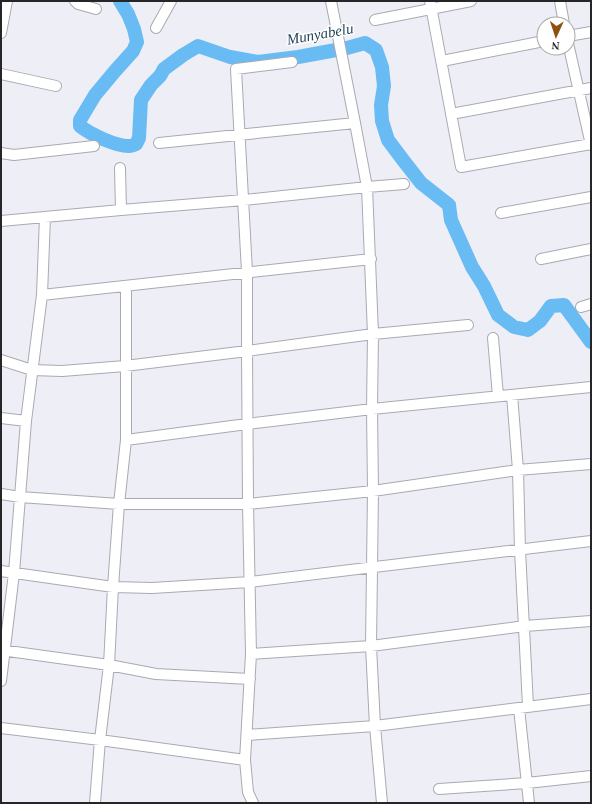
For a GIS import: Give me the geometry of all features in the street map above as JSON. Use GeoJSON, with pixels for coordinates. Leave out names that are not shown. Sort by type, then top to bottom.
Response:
{"type":"FeatureCollection","features":[{"type":"Feature","properties":{"kind":"street"},"geometry":{"type":"LineString","coordinates":[[1,33],[7,1]]}},
{"type":"Feature","properties":{"kind":"street"},"geometry":{"type":"LineString","coordinates":[[75,1],[78,4],[96,9]]}},
{"type":"Feature","properties":{"kind":"street"},"geometry":{"type":"LineString","coordinates":[[156,28],[171,1]]}},
{"type":"Feature","properties":{"kind":"street"},"geometry":{"type":"LineString","coordinates":[[331,1],[367,187],[373,334],[371,646],[375,726],[382,803]]}},
{"type":"Feature","properties":{"kind":"street"},"geometry":{"type":"LineString","coordinates":[[375,20],[431,5],[471,1]]}},
{"type":"Feature","properties":{"kind":"street"},"geometry":{"type":"LineString","coordinates":[[560,1],[563,16]]}},
{"type":"Feature","properties":{"kind":"street"},"geometry":{"type":"LineString","coordinates":[[431,5],[461,167],[591,144],[571,56]]}},
{"type":"Feature","properties":{"kind":"street"},"geometry":{"type":"LineString","coordinates":[[576,35],[591,32]]}},
{"type":"Feature","properties":{"kind":"street"},"geometry":{"type":"LineString","coordinates":[[442,61],[536,43]]}},
{"type":"Feature","properties":{"kind":"street"},"geometry":{"type":"LineString","coordinates":[[253,803],[248,792],[245,760],[251,654],[248,504],[247,272],[236,69],[292,62]]}},
{"type":"Feature","properties":{"kind":"street"},"geometry":{"type":"LineString","coordinates":[[1,74],[56,86]]}},
{"type":"Feature","properties":{"kind":"street"},"geometry":{"type":"LineString","coordinates":[[451,114],[591,88]]}},
{"type":"Feature","properties":{"kind":"street"},"geometry":{"type":"LineString","coordinates":[[159,143],[355,122]]}},
{"type":"Feature","properties":{"kind":"street"},"geometry":{"type":"LineString","coordinates":[[1,153],[14,155],[94,146]]}},
{"type":"Feature","properties":{"kind":"street"},"geometry":{"type":"LineString","coordinates":[[120,168],[121,210]]}},
{"type":"Feature","properties":{"kind":"street"},"geometry":{"type":"LineString","coordinates":[[1,221],[244,200],[404,184]]}},
{"type":"Feature","properties":{"kind":"street"},"geometry":{"type":"LineString","coordinates":[[501,213],[591,197]]}},
{"type":"Feature","properties":{"kind":"street"},"geometry":{"type":"LineString","coordinates":[[1,681],[3,651],[14,573],[26,421],[42,295],[45,218]]}},
{"type":"Feature","properties":{"kind":"street"},"geometry":{"type":"LineString","coordinates":[[541,259],[591,249]]}},
{"type":"Feature","properties":{"kind":"street"},"geometry":{"type":"LineString","coordinates":[[42,295],[370,260]]}},
{"type":"Feature","properties":{"kind":"street"},"geometry":{"type":"LineString","coordinates":[[95,803],[100,740],[109,665],[119,504],[126,440],[126,286]]}},
{"type":"Feature","properties":{"kind":"street"},"geometry":{"type":"LineString","coordinates":[[1,360],[32,370],[62,371],[125,366],[373,334],[468,325]]}},
{"type":"Feature","properties":{"kind":"street"},"geometry":{"type":"LineString","coordinates":[[493,338],[498,396]]}},
{"type":"Feature","properties":{"kind":"street"},"geometry":{"type":"LineString","coordinates":[[126,440],[372,409],[591,387]]}},
{"type":"Feature","properties":{"kind":"street"},"geometry":{"type":"LineString","coordinates":[[512,394],[518,470],[520,550],[525,626],[524,707],[529,803]]}},
{"type":"Feature","properties":{"kind":"street"},"geometry":{"type":"LineString","coordinates":[[1,418],[26,421]]}},
{"type":"Feature","properties":{"kind":"street"},"geometry":{"type":"LineString","coordinates":[[1,494],[20,497],[119,504],[248,504],[373,491],[518,470],[591,464]]}},
{"type":"Feature","properties":{"kind":"street"},"geometry":{"type":"LineString","coordinates":[[1,571],[113,587],[152,588],[250,582],[591,541]]}},
{"type":"Feature","properties":{"kind":"street"},"geometry":{"type":"LineString","coordinates":[[251,654],[371,646],[525,626],[591,621]]}},
{"type":"Feature","properties":{"kind":"street"},"geometry":{"type":"LineString","coordinates":[[3,651],[109,665],[156,674],[250,679]]}},
{"type":"Feature","properties":{"kind":"street"},"geometry":{"type":"LineString","coordinates":[[247,735],[375,726],[591,699]]}},
{"type":"Feature","properties":{"kind":"street"},"geometry":{"type":"LineString","coordinates":[[1,728],[245,760]]}},
{"type":"Feature","properties":{"kind":"street"},"geometry":{"type":"LineString","coordinates":[[439,789],[527,783],[591,776]]}},
{"type":"Feature","properties":{"kind":"waterway","name":"Munyabelu"},"geometry":{"type":"LineString","coordinates":[[120,1],[128,14],[137,42],[133,51],[95,95],[80,120],[80,126],[90,133],[111,142],[125,146],[136,144],[139,138],[141,100],[164,69],[198,46],[230,57],[258,62],[298,57],[347,48],[365,43],[376,50],[382,67],[384,86],[381,105],[382,121],[388,140],[421,183],[449,205],[451,220],[472,267],[484,286],[498,315],[514,327],[528,330],[540,321],[551,306],[564,305],[591,342]]}}]}
